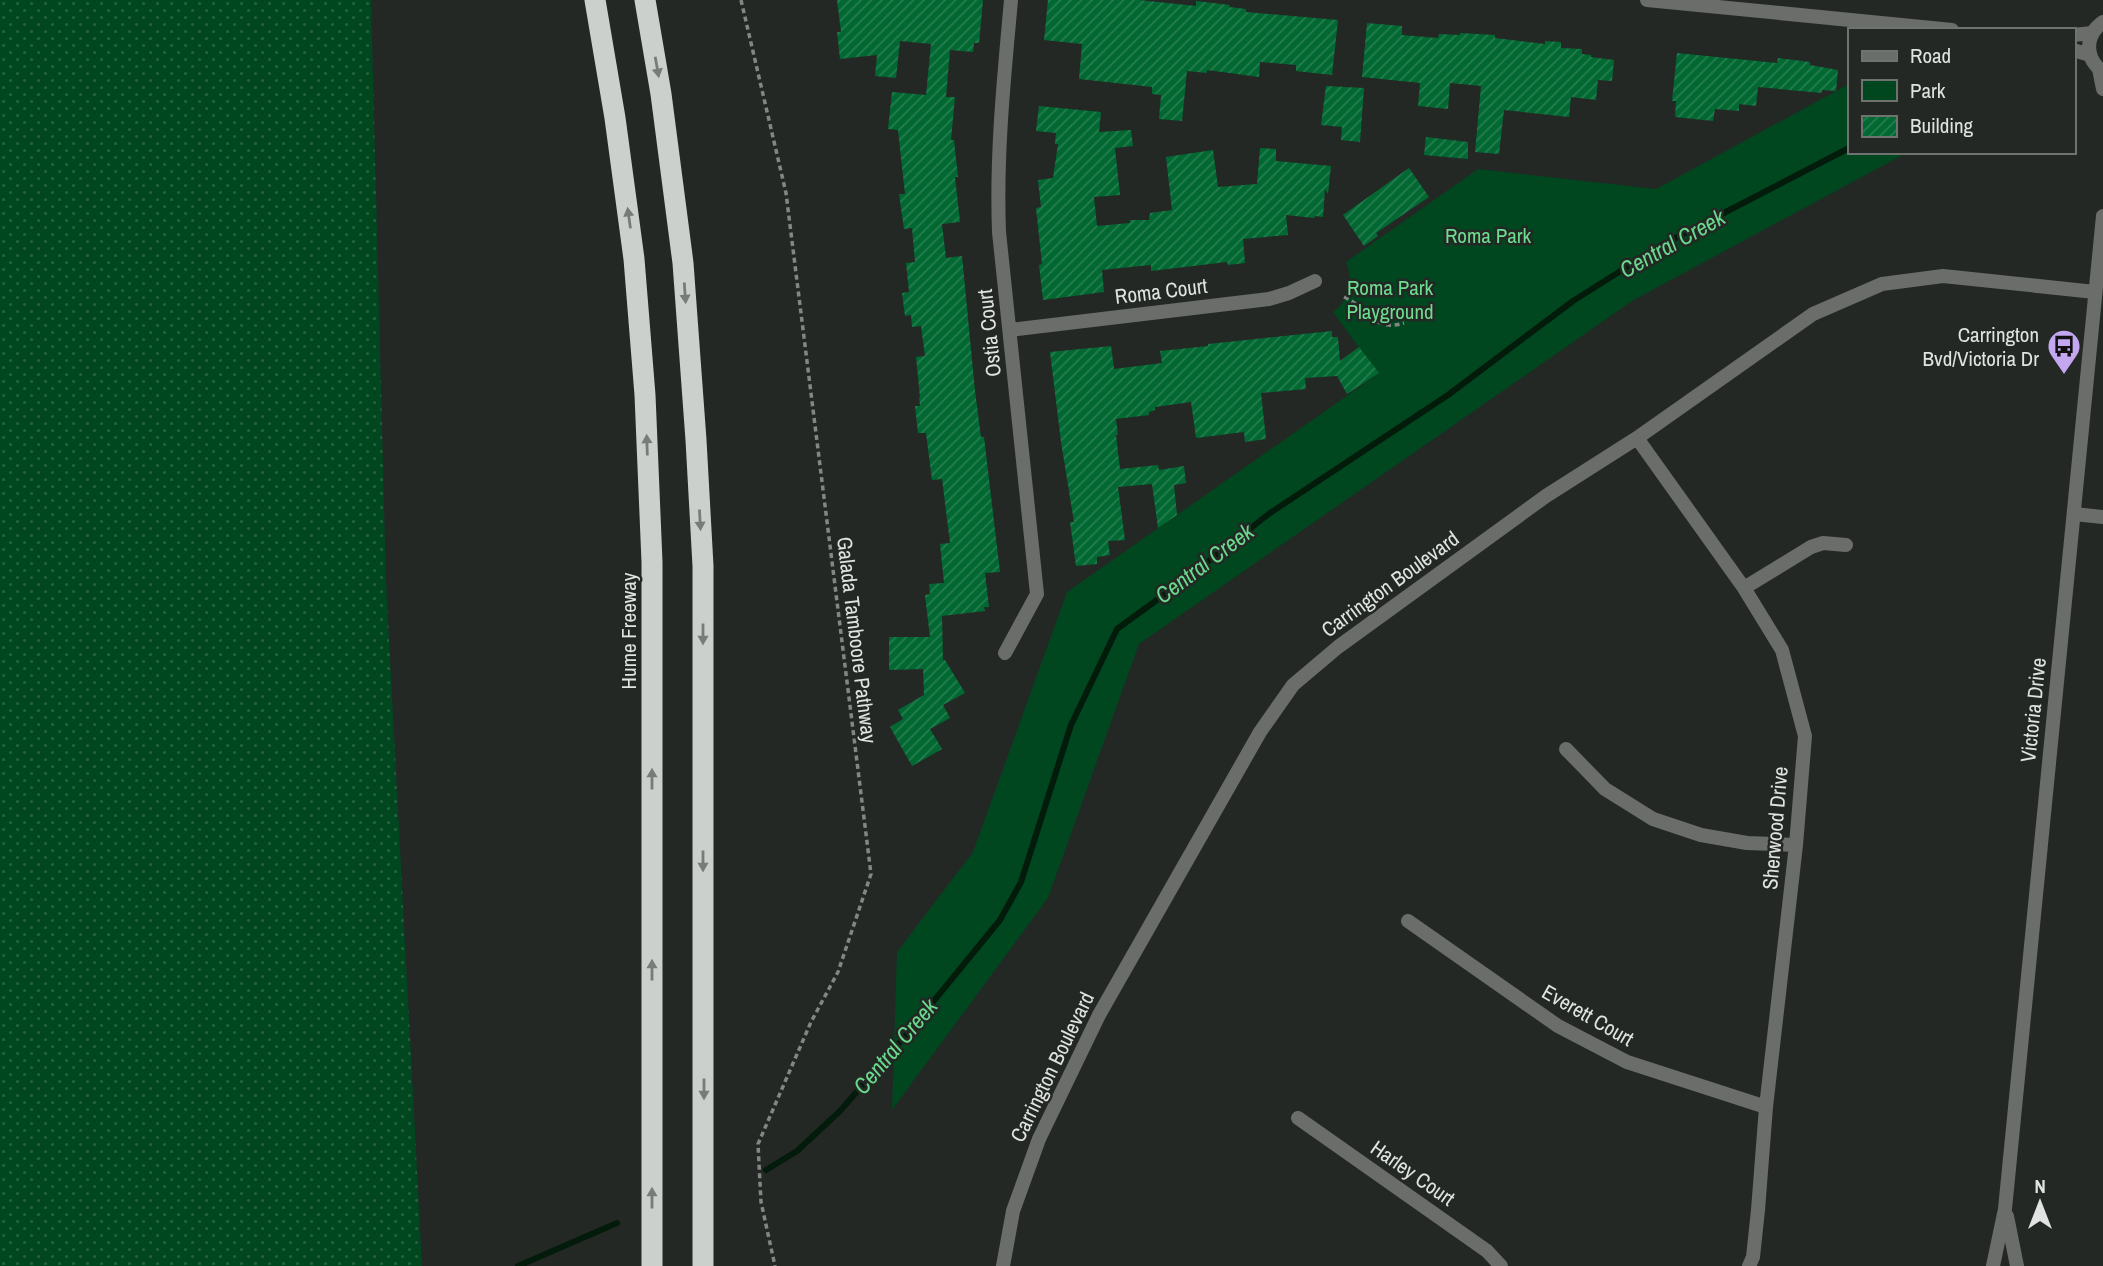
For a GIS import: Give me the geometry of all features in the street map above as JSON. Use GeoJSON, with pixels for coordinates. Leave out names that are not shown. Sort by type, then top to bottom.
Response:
{"type":"FeatureCollection","features":[{"type":"Feature","properties":{"kind":"highway","name":"Hume Freeway"},"geometry":{"type":"LineString","coordinates":[[595,0],[615,118],[632,246],[645,395],[652,562],[652,1266]]}},
{"type":"Feature","properties":{"kind":"highway"},"geometry":{"type":"LineString","coordinates":[[645,0],[661,93],[683,264],[702,566],[703,1266]]}},
{"type":"Feature","properties":{"kind":"street","name":"Ostia Court"},"geometry":{"type":"LineString","coordinates":[[1005,653],[1037,594],[999,232],[997,182],[1000,120],[1011,0]]}},
{"type":"Feature","properties":{"kind":"street"},"geometry":{"type":"LineString","coordinates":[[1647,0],[1932,28]]}},
{"type":"Feature","properties":{"kind":"street"},"geometry":{"type":"LineString","coordinates":[[2103,22],[2089,40],[2090,55],[2101,71],[2103,89]]}},
{"type":"Feature","properties":{"kind":"street"},"geometry":{"type":"LineString","coordinates":[[2075,35],[2092,33]]}},
{"type":"Feature","properties":{"kind":"street"},"geometry":{"type":"LineString","coordinates":[[2075,51],[2090,55]]}},
{"type":"Feature","properties":{"kind":"street","name":"Victoria Drive"},"geometry":{"type":"LineString","coordinates":[[1994,1266],[2005,1209],[2103,216]]}},
{"type":"Feature","properties":{"kind":"street","name":"Carrington Boulevard"},"geometry":{"type":"LineString","coordinates":[[1003,1266],[1013,1210],[1039,1139],[1099,1015],[1260,732],[1293,685],[1338,647],[1546,496],[1637,438],[1813,314],[1882,284],[1943,276],[2095,292]]}},
{"type":"Feature","properties":{"kind":"street","name":"Roma Court"},"geometry":{"type":"LineString","coordinates":[[1010,330],[1269,299],[1315,281]]}},
{"type":"Feature","properties":{"kind":"street","name":"Sherwood Drive"},"geometry":{"type":"LineString","coordinates":[[1637,438],[1744,588],[1782,650],[1805,736],[1796,845],[1766,1107],[1757,1222],[1753,1257],[1749,1266]]}},
{"type":"Feature","properties":{"kind":"street"},"geometry":{"type":"LineString","coordinates":[[2074,514],[2103,517]]}},
{"type":"Feature","properties":{"kind":"street"},"geometry":{"type":"LineString","coordinates":[[1744,588],[1811,547],[1823,543],[1846,545]]}},
{"type":"Feature","properties":{"kind":"street"},"geometry":{"type":"LineString","coordinates":[[1566,749],[1605,789],[1653,819],[1701,835],[1747,843],[1796,845]]}},
{"type":"Feature","properties":{"kind":"street","name":"Everett Court"},"geometry":{"type":"LineString","coordinates":[[1408,920],[1558,1026],[1627,1062],[1766,1107]]}},
{"type":"Feature","properties":{"kind":"street","name":"Harley Court"},"geometry":{"type":"LineString","coordinates":[[1297,1118],[1487,1251],[1501,1266]]}},
{"type":"Feature","properties":{"kind":"street","name":"Victoria Drive"},"geometry":{"type":"LineString","coordinates":[[2005,1209],[2017,1266]]}},
{"type":"Feature","properties":{"kind":"street","name":"Victoria Drive"},"geometry":{"type":"LineString","coordinates":[[1994,1266],[2004,1262],[2017,1266]]}},
{"type":"Feature","properties":{"kind":"path","name":"Galada Tamboore Pathway"},"geometry":{"type":"LineString","coordinates":[[741,0],[786,192],[872,874],[838,972],[811,1021],[758,1144],[761,1202],[775,1266]]}},
{"type":"Feature","properties":{"kind":"path"},"geometry":{"type":"LineString","coordinates":[[1344,297],[1383,325],[1404,323]]}},
{"type":"Feature","properties":{"kind":"green space"},"geometry":{"type":"Polygon","coordinates":[[[0,0],[371,0],[386,583],[422,1266],[0,1266],[0,0]]]}},
{"type":"Feature","properties":{"kind":"green space"},"geometry":{"type":"Polygon","coordinates":[[[1848,85],[1848,154],[1904,154],[1632,301],[1139,644],[1048,898],[892,1110],[897,952],[973,852],[1067,592],[1378,374],[1333,312],[1344,301],[1349,289],[1350,276],[1346,262],[1478,169],[1656,189],[1848,85]]]}},
{"type":"Feature","properties":{"kind":"building"},"geometry":{"type":"Polygon","coordinates":[[[837,0],[983,0],[979,43],[974,43],[973,52],[950,50],[946,97],[955,97],[951,140],[954,140],[960,222],[942,224],[946,258],[962,256],[975,391],[981,437],[984,437],[1000,572],[985,573],[989,607],[984,607],[985,611],[942,616],[943,660],[965,693],[943,705],[950,718],[930,729],[942,749],[912,766],[890,727],[903,719],[898,710],[924,695],[923,669],[889,670],[889,637],[930,637],[925,595],[930,594],[929,584],[944,583],[940,544],[950,543],[942,479],[932,480],[926,433],[918,433],[915,406],[920,406],[920,397],[916,357],[925,356],[921,326],[912,327],[911,315],[905,316],[902,293],[909,292],[906,263],[915,262],[912,228],[904,229],[899,194],[905,194],[898,130],[888,129],[892,92],[926,95],[931,44],[900,41],[896,78],[875,76],[877,55],[840,59],[837,32],[841,32],[837,0]]]}},
{"type":"Feature","properties":{"kind":"building"},"geometry":{"type":"Polygon","coordinates":[[[1048,0],[1139,0],[1196,6],[1196,1],[1230,5],[1229,7],[1246,9],[1246,12],[1338,20],[1332,75],[1296,71],[1296,65],[1260,62],[1259,77],[1207,70],[1207,73],[1187,71],[1182,121],[1159,119],[1161,95],[1152,94],[1152,87],[1079,79],[1082,44],[1044,40],[1048,0]]]}},
{"type":"Feature","properties":{"kind":"building"},"geometry":{"type":"Polygon","coordinates":[[[1367,23],[1402,26],[1402,35],[1438,38],[1439,34],[1460,33],[1495,35],[1495,38],[1545,44],[1545,41],[1561,42],[1561,48],[1582,49],[1582,54],[1614,60],[1612,81],[1598,80],[1596,100],[1571,97],[1569,117],[1504,110],[1499,154],[1475,152],[1481,86],[1450,83],[1448,109],[1418,106],[1420,83],[1362,77],[1367,23]]]}},
{"type":"Feature","properties":{"kind":"building"},"geometry":{"type":"Polygon","coordinates":[[[1677,53],[1777,63],[1778,58],[1810,62],[1810,65],[1838,70],[1836,91],[1822,90],[1822,93],[1758,87],[1756,106],[1739,104],[1739,111],[1715,109],[1713,121],[1675,117],[1676,101],[1672,101],[1677,53]]]}},
{"type":"Feature","properties":{"kind":"building"},"geometry":{"type":"Polygon","coordinates":[[[1326,86],[1364,88],[1360,142],[1341,140],[1342,127],[1321,125],[1326,86]]]}},
{"type":"Feature","properties":{"kind":"building"},"geometry":{"type":"Polygon","coordinates":[[[1039,106],[1101,112],[1099,132],[1131,130],[1133,146],[1115,148],[1120,195],[1094,197],[1097,226],[1130,223],[1130,220],[1149,220],[1150,213],[1172,210],[1166,157],[1213,150],[1218,187],[1257,184],[1260,148],[1276,149],[1276,161],[1331,166],[1328,194],[1325,189],[1323,217],[1286,215],[1288,235],[1243,239],[1245,263],[1228,265],[1227,262],[1151,271],[1151,265],[1102,270],[1104,292],[1043,300],[1036,208],[1041,207],[1038,180],[1053,178],[1058,144],[1055,144],[1056,133],[1036,131],[1039,106]]]}},
{"type":"Feature","properties":{"kind":"building"},"geometry":{"type":"Polygon","coordinates":[[[1426,137],[1468,142],[1468,159],[1424,155],[1426,137]]]}},
{"type":"Feature","properties":{"kind":"building"},"geometry":{"type":"Polygon","coordinates":[[[1409,168],[1429,197],[1376,233],[1378,236],[1364,246],[1343,215],[1409,168]]]}},
{"type":"Feature","properties":{"kind":"building"},"geometry":{"type":"Polygon","coordinates":[[[1332,331],[1332,337],[1338,337],[1340,361],[1359,347],[1379,373],[1347,394],[1337,376],[1305,378],[1306,389],[1261,393],[1266,439],[1245,442],[1244,432],[1196,438],[1191,402],[1155,407],[1149,415],[1116,419],[1120,469],[1158,465],[1159,470],[1184,466],[1186,483],[1174,485],[1177,515],[1158,528],[1152,484],[1118,487],[1125,540],[1108,541],[1110,555],[1097,557],[1097,564],[1076,566],[1070,522],[1074,522],[1050,352],[1111,346],[1114,369],[1162,363],[1160,351],[1332,331]]]}},
{"type":"Feature","properties":{"kind":"waterway","name":"Central Creek"},"geometry":{"type":"LineString","coordinates":[[766,1170],[797,1151],[840,1111],[1000,920],[1021,882],[1071,725],[1117,629],[1270,513],[1448,395],[1573,301],[1660,246],[1848,149]]}},
{"type":"Feature","properties":{"kind":"waterway","name":"Central Creek"},"geometry":{"type":"LineString","coordinates":[[518,1266],[617,1223]]}},
{"type":"Feature","properties":{"kind":"place","name":"Carrington Bvd/Victoria Dr"},"geometry":{"type":"Point","coordinates":[2064,376]}},
{"type":"Feature","properties":{"kind":"park label","name":"Roma Park"},"geometry":{"type":"Point","coordinates":[1488,235]}},
{"type":"Feature","properties":{"kind":"park label","name":"Roma Park Playground"},"geometry":{"type":"Point","coordinates":[1390,299]}}]}
